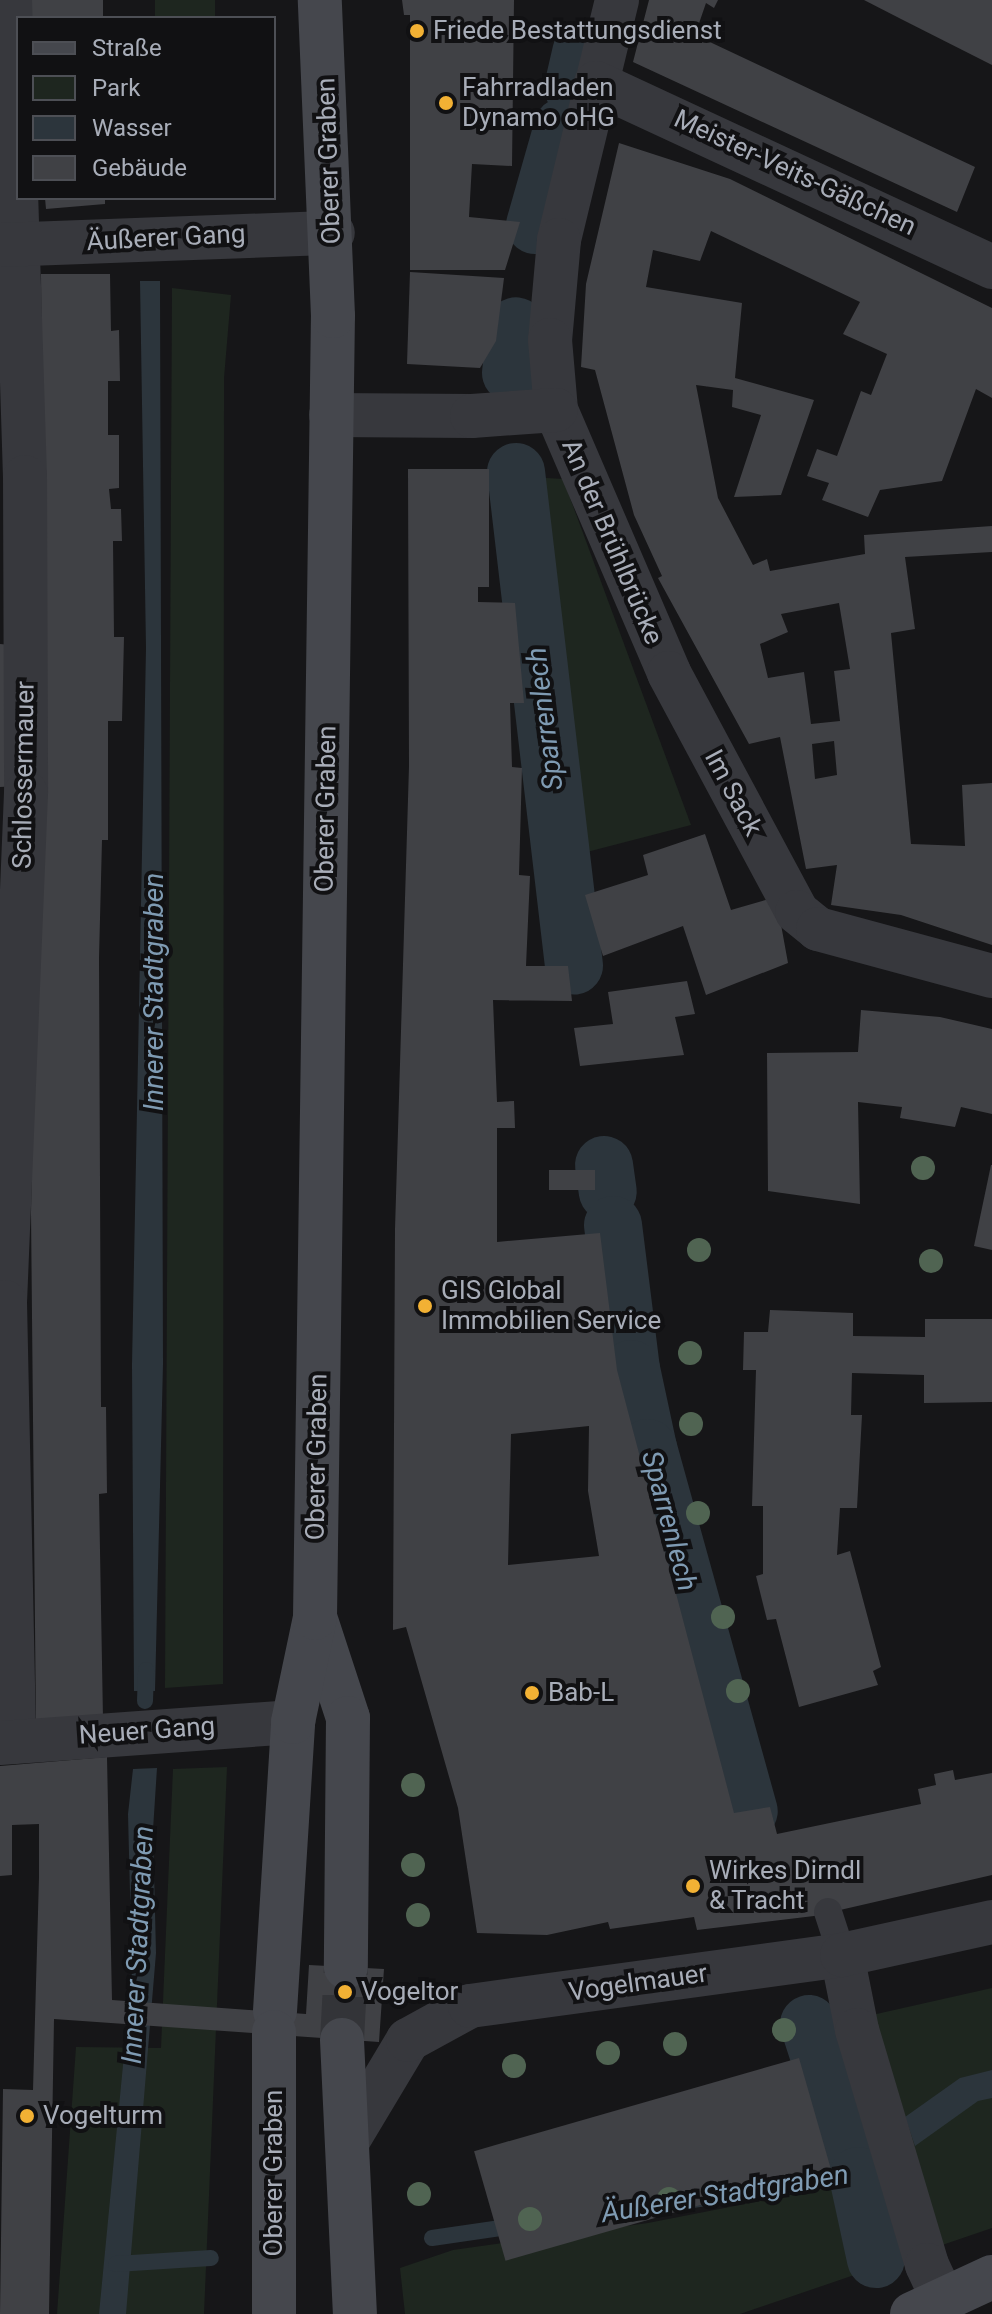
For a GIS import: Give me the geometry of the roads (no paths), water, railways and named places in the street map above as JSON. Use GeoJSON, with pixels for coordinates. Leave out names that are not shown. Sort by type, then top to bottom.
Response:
{"type":"FeatureCollection","features":[{"type":"Feature","properties":{"kind":"street","name":"Schlossermauer"},"geometry":{"type":"LineString","coordinates":[[7,1742],[5,1302],[13,795],[10,0]]}},
{"type":"Feature","properties":{"kind":"street","name":"Oberer Graben"},"geometry":{"type":"LineString","coordinates":[[274,2314],[275,2022],[293,1722],[315,1618],[333,233],[320,0]]}},
{"type":"Feature","properties":{"kind":"street","name":"An der Brühlbrücke"},"geometry":{"type":"LineString","coordinates":[[617,0],[565,203],[554,276],[543,412],[669,673]]}},
{"type":"Feature","properties":{"kind":"street","name":"Meister-Veits-Gäßchen"},"geometry":{"type":"LineString","coordinates":[[596,83],[992,267]]}},
{"type":"Feature","properties":{"kind":"street","name":"Äußerer Gang"},"geometry":{"type":"LineString","coordinates":[[10,245],[333,233]]}},
{"type":"Feature","properties":{"kind":"street"},"geometry":{"type":"LineString","coordinates":[[331,415],[472,416],[543,412]]}},
{"type":"Feature","properties":{"kind":"street","name":"Im Sack"},"geometry":{"type":"LineString","coordinates":[[669,673],[797,912],[818,929],[992,976]]}},
{"type":"Feature","properties":{"kind":"street","name":"Oberer Graben"},"geometry":{"type":"LineString","coordinates":[[315,1618],[348,1718],[346,1967]]}},
{"type":"Feature","properties":{"kind":"street","name":"Neuer Gang"},"geometry":{"type":"LineString","coordinates":[[7,1742],[293,1722]]}},
{"type":"Feature","properties":{"kind":"street","name":"Vogelmauer"},"geometry":{"type":"LineString","coordinates":[[347,2142],[408,2040],[470,2006],[842,1955],[992,1922]]}},
{"type":"Feature","properties":{"kind":"street"},"geometry":{"type":"LineString","coordinates":[[842,1955],[857,2030],[902,2176],[927,2305],[992,2277]]}},
{"type":"Feature","properties":{"kind":"street"},"geometry":{"type":"LineString","coordinates":[[342,2040],[355,2314]]}},
{"type":"Feature","properties":{"kind":"lane"},"geometry":{"type":"LineString","coordinates":[[828,1912],[842,1955]]}},
{"type":"Feature","properties":{"kind":"water"},"geometry":{"type":"Polygon","coordinates":[[[140,281],[160,281],[163,1364],[155,1691],[134,1691],[132,1365],[146,648],[140,281]]]}},
{"type":"Feature","properties":{"kind":"water"},"geometry":{"type":"Polygon","coordinates":[[[157,1768],[153,1830],[156,1953],[126,2314],[99,2314],[132,1972],[128,1814],[133,1769],[157,1768]]]}},
{"type":"Feature","properties":{"kind":"water"},"geometry":{"type":"Polygon","coordinates":[[[992,2070],[992,2098],[978,2101],[915,2146],[905,2117],[960,2078],[992,2070]]]}},
{"type":"Feature","properties":{"kind":"waterway","name":"Sparrenlech"},"geometry":{"type":"LineString","coordinates":[[573,88],[581,52]]}},
{"type":"Feature","properties":{"kind":"waterway","name":"Sparrenlech"},"geometry":{"type":"LineString","coordinates":[[535,225],[563,127]]}},
{"type":"Feature","properties":{"kind":"waterway","name":"Sparrenlech"},"geometry":{"type":"LineString","coordinates":[[511,373],[516,326]]}},
{"type":"Feature","properties":{"kind":"waterway","name":"Sparrenlech"},"geometry":{"type":"LineString","coordinates":[[516,472],[574,966]]}},
{"type":"Feature","properties":{"kind":"waterway","name":"Sparrenlech"},"geometry":{"type":"LineString","coordinates":[[604,1165],[608,1192]]}},
{"type":"Feature","properties":{"kind":"waterway","name":"Sparrenlech"},"geometry":{"type":"LineString","coordinates":[[613,1225],[631,1369],[648,1448],[749,1811]]}},
{"type":"Feature","properties":{"kind":"waterway","name":"Innerer Stadtgraben"},"geometry":{"type":"LineString","coordinates":[[145,1701],[146,1670]]}},
{"type":"Feature","properties":{"kind":"waterway","name":"Sparrenlech"},"geometry":{"type":"LineString","coordinates":[[809,2024],[858,2176],[876,2259]]}},
{"type":"Feature","properties":{"kind":"waterway","name":"Äußerer Stadtgraben"},"geometry":{"type":"LineString","coordinates":[[432,2238],[858,2176],[890,2152]]}},
{"type":"Feature","properties":{"kind":"waterway","name":"Äußerer Stadtgraben"},"geometry":{"type":"LineString","coordinates":[[116,2264],[211,2258]]}},
{"type":"Feature","properties":{"kind":"tunnel"},"geometry":{"type":"LineString","coordinates":[[342,2040],[346,1967]]}},
{"type":"Feature","properties":{"kind":"place","name":"Friede Bestattungsdienst"},"geometry":{"type":"Point","coordinates":[417,31]}},
{"type":"Feature","properties":{"kind":"place","name":"Fahrradladen Dynamo oHG"},"geometry":{"type":"Point","coordinates":[446,103]}},
{"type":"Feature","properties":{"kind":"place","name":"GIS Global Immobilien Service"},"geometry":{"type":"Point","coordinates":[425,1306]}},
{"type":"Feature","properties":{"kind":"place","name":"Bab-L"},"geometry":{"type":"Point","coordinates":[532,1693]}},
{"type":"Feature","properties":{"kind":"place","name":"Wirkes Dirndl & Tracht"},"geometry":{"type":"Point","coordinates":[693,1886]}},
{"type":"Feature","properties":{"kind":"place","name":"Vogeltor"},"geometry":{"type":"Point","coordinates":[345,1992]}},
{"type":"Feature","properties":{"kind":"place","name":"Vogelturm"},"geometry":{"type":"Point","coordinates":[27,2116]}}]}
